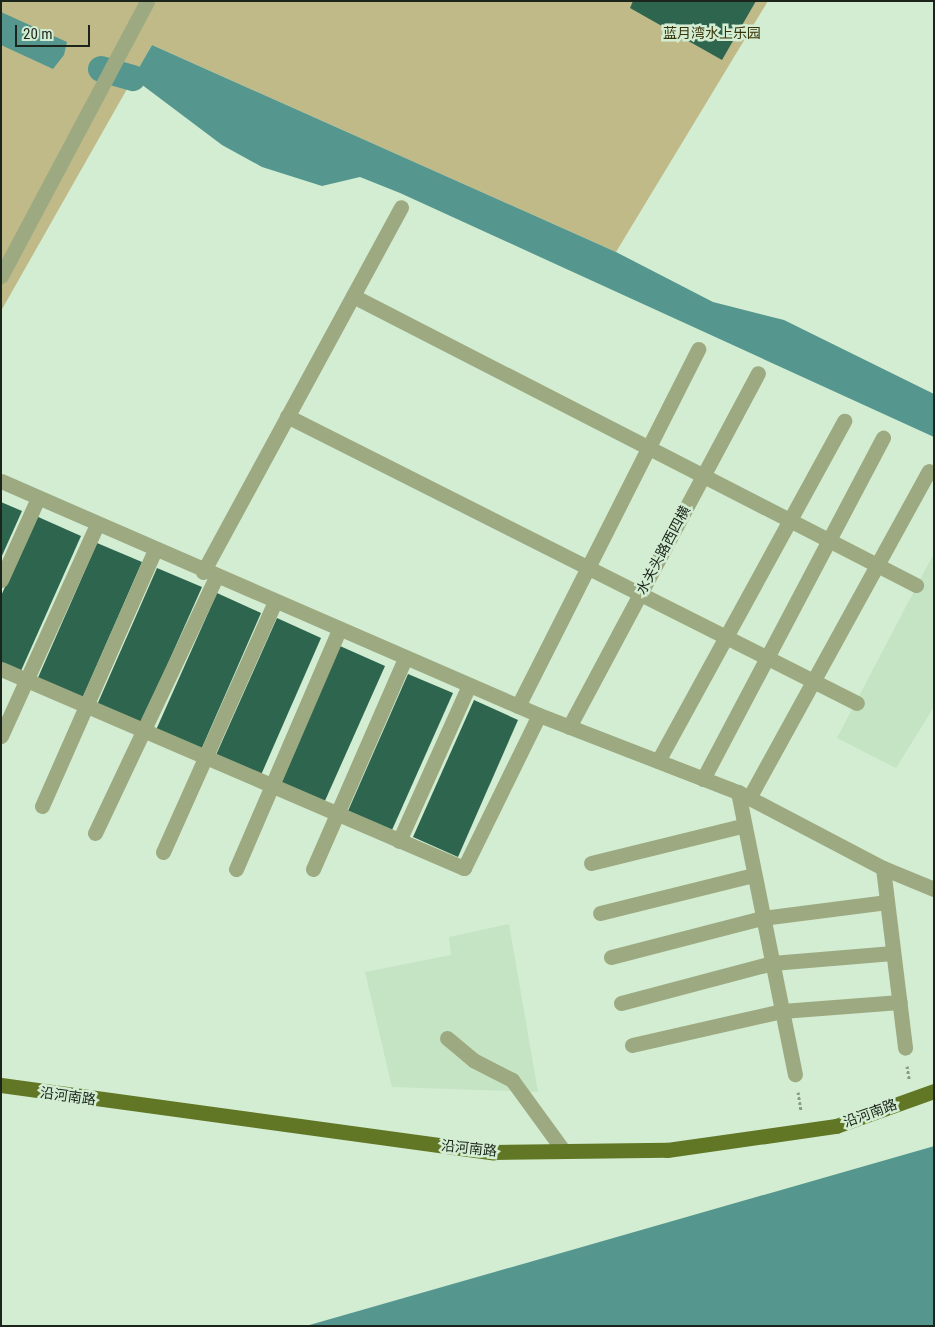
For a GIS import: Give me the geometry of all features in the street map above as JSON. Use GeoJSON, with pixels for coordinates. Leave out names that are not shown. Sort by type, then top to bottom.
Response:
{"type":"FeatureCollection","features":[{"type":"Feature","properties":{"kind":"main road","name":"沿河南路"},"geometry":{"type":"LineString","coordinates":[[1,1085],[493,1152],[667,1150],[836,1126],[934,1091]]}},
{"type":"Feature","properties":{"kind":"street"},"geometry":{"type":"LineString","coordinates":[[1,276],[147,1]]}},
{"type":"Feature","properties":{"kind":"street"},"geometry":{"type":"LineString","coordinates":[[95,833],[143,731],[209,575],[287,416],[401,207]]}},
{"type":"Feature","properties":{"kind":"street"},"geometry":{"type":"LineString","coordinates":[[353,296],[916,585]]}},
{"type":"Feature","properties":{"kind":"street"},"geometry":{"type":"LineString","coordinates":[[518,706],[698,349]]}},
{"type":"Feature","properties":{"kind":"street","name":"水关头路西四横"},"geometry":{"type":"LineString","coordinates":[[569,727],[758,373]]}},
{"type":"Feature","properties":{"kind":"street"},"geometry":{"type":"LineString","coordinates":[[287,416],[857,703]]}},
{"type":"Feature","properties":{"kind":"street"},"geometry":{"type":"LineString","coordinates":[[658,761],[844,421]]}},
{"type":"Feature","properties":{"kind":"street"},"geometry":{"type":"LineString","coordinates":[[703,778],[827,539],[884,438]]}},
{"type":"Feature","properties":{"kind":"street"},"geometry":{"type":"LineString","coordinates":[[795,1074],[742,826],[744,795],[814,681],[928,471]]}},
{"type":"Feature","properties":{"kind":"street"},"geometry":{"type":"LineString","coordinates":[[1,482],[209,575],[539,715],[744,795],[882,868],[934,889]]}},
{"type":"Feature","properties":{"kind":"street"},"geometry":{"type":"LineString","coordinates":[[1,580],[38,498]]}},
{"type":"Feature","properties":{"kind":"street"},"geometry":{"type":"LineString","coordinates":[[1,736],[97,524]]}},
{"type":"Feature","properties":{"kind":"street"},"geometry":{"type":"LineString","coordinates":[[42,806],[155,550]]}},
{"type":"Feature","properties":{"kind":"street"},"geometry":{"type":"LineString","coordinates":[[163,852],[275,602]]}},
{"type":"Feature","properties":{"kind":"street"},"geometry":{"type":"LineString","coordinates":[[236,869],[339,630]]}},
{"type":"Feature","properties":{"kind":"street"},"geometry":{"type":"LineString","coordinates":[[313,869],[335,813],[405,658]]}},
{"type":"Feature","properties":{"kind":"street"},"geometry":{"type":"LineString","coordinates":[[1,669],[464,868],[539,715]]}},
{"type":"Feature","properties":{"kind":"street"},"geometry":{"type":"LineString","coordinates":[[398,840],[469,685]]}},
{"type":"Feature","properties":{"kind":"street"},"geometry":{"type":"LineString","coordinates":[[591,862],[742,826]]}},
{"type":"Feature","properties":{"kind":"street"},"geometry":{"type":"LineString","coordinates":[[882,868],[905,1048]]}},
{"type":"Feature","properties":{"kind":"street"},"geometry":{"type":"LineString","coordinates":[[600,913],[753,875]]}},
{"type":"Feature","properties":{"kind":"street"},"geometry":{"type":"LineString","coordinates":[[611,957],[762,918],[887,902]]}},
{"type":"Feature","properties":{"kind":"street"},"geometry":{"type":"LineString","coordinates":[[621,1002],[772,963],[893,953]]}},
{"type":"Feature","properties":{"kind":"street"},"geometry":{"type":"LineString","coordinates":[[632,1045],[782,1011],[900,1002]]}},
{"type":"Feature","properties":{"kind":"street"},"geometry":{"type":"LineString","coordinates":[[447,1038],[473,1060],[512,1080],[563,1150]]}},
{"type":"Feature","properties":{"kind":"path"},"geometry":{"type":"LineString","coordinates":[[905,1048],[911,1098]]}},
{"type":"Feature","properties":{"kind":"path"},"geometry":{"type":"LineString","coordinates":[[795,1074],[805,1130]]}},
{"type":"Feature","properties":{"kind":"shaded area"},"geometry":{"type":"Polygon","coordinates":[[[934,553],[934,707],[896,768],[837,738],[934,553]]]}},
{"type":"Feature","properties":{"kind":"shaded area"},"geometry":{"type":"Polygon","coordinates":[[[509,924],[538,1092],[392,1087],[365,972],[451,955],[449,937],[509,924]]]}},
{"type":"Feature","properties":{"kind":"green space"},"geometry":{"type":"Polygon","coordinates":[[[1,1],[768,1],[616,252],[152,45],[1,311],[1,1]]]}},
{"type":"Feature","properties":{"kind":"water"},"geometry":{"type":"Polygon","coordinates":[[[1,12],[67,42],[64,55],[53,69],[1,45],[1,12]]]}},
{"type":"Feature","properties":{"kind":"water"},"geometry":{"type":"Polygon","coordinates":[[[152,45],[616,252],[713,302],[784,320],[934,394],[934,437],[400,193],[360,177],[322,186],[262,167],[222,145],[133,78],[152,45]]]}},
{"type":"Feature","properties":{"kind":"water"},"geometry":{"type":"Polygon","coordinates":[[[934,1146],[934,1326],[306,1326],[931,1147],[934,1146]]]}},
{"type":"Feature","properties":{"kind":"building","name":"蓝月湾水上乐园"},"geometry":{"type":"Polygon","coordinates":[[[633,1],[756,1],[722,60],[630,8],[633,1]]]}},
{"type":"Feature","properties":{"kind":"building"},"geometry":{"type":"Polygon","coordinates":[[[1,502],[22,511],[1,558],[1,502]]]}},
{"type":"Feature","properties":{"kind":"building"},"geometry":{"type":"Polygon","coordinates":[[[36,516],[81,536],[20,673],[1,664],[1,596],[36,516]]]}},
{"type":"Feature","properties":{"kind":"building"},"geometry":{"type":"Polygon","coordinates":[[[97,543],[142,562],[82,699],[37,680],[97,543]]]}},
{"type":"Feature","properties":{"kind":"building"},"geometry":{"type":"Polygon","coordinates":[[[157,568],[202,587],[141,724],[97,705],[157,568]]]}},
{"type":"Feature","properties":{"kind":"building"},"geometry":{"type":"Polygon","coordinates":[[[217,593],[261,613],[201,750],[156,730],[217,593]]]}},
{"type":"Feature","properties":{"kind":"building"},"geometry":{"type":"Polygon","coordinates":[[[277,618],[321,638],[261,775],[216,755],[277,618]]]}},
{"type":"Feature","properties":{"kind":"building"},"geometry":{"type":"Polygon","coordinates":[[[340,646],[385,666],[324,803],[280,784],[340,646]]]}},
{"type":"Feature","properties":{"kind":"building"},"geometry":{"type":"Polygon","coordinates":[[[408,674],[453,693],[392,830],[348,811],[408,674]]]}},
{"type":"Feature","properties":{"kind":"building"},"geometry":{"type":"Polygon","coordinates":[[[474,700],[518,720],[458,857],[413,837],[474,700]]]}},
{"type":"Feature","properties":{"kind":"waterway"},"geometry":{"type":"LineString","coordinates":[[101,69],[133,78]]}}]}
